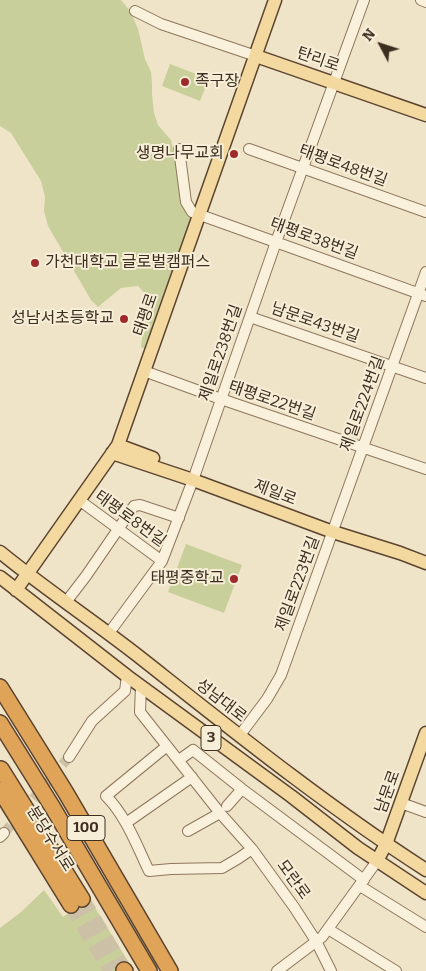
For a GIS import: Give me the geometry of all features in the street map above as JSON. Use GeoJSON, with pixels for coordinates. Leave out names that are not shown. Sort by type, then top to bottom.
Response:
{"type":"FeatureCollection","features":[{"type":"Feature","properties":{"kind":"highway","name":"100"},"geometry":{"type":"LineString","coordinates":[[0,687],[66,793],[170,971]]}},
{"type":"Feature","properties":{"kind":"highway","name":"100"},"geometry":{"type":"LineString","coordinates":[[0,723],[53,808],[149,971]]}},
{"type":"Feature","properties":{"kind":"highway","name":"분당수서로"},"geometry":{"type":"LineString","coordinates":[[0,790],[76,902],[1,769]]}},
{"type":"Feature","properties":{"kind":"main road","name":"태평로"},"geometry":{"type":"LineString","coordinates":[[16,590],[115,449],[275,0]]}},
{"type":"Feature","properties":{"kind":"main road","name":"탄리로"},"geometry":{"type":"LineString","coordinates":[[256,56],[426,115]]}},
{"type":"Feature","properties":{"kind":"main road","name":"제일로"},"geometry":{"type":"LineString","coordinates":[[115,449],[426,563]]}},
{"type":"Feature","properties":{"kind":"main road","name":"제일로"},"geometry":{"type":"LineString","coordinates":[[334,529],[426,558]]}},
{"type":"Feature","properties":{"kind":"main road","name":"성남대로"},"geometry":{"type":"LineString","coordinates":[[0,552],[27,574],[109,633],[302,783],[386,844],[426,870]]}},
{"type":"Feature","properties":{"kind":"main road","name":"3"},"geometry":{"type":"LineString","coordinates":[[0,577],[127,676],[283,790],[358,848],[426,893]]}},
{"type":"Feature","properties":{"kind":"main road","name":"남문로"},"geometry":{"type":"LineString","coordinates":[[377,861],[386,844],[426,733]]}},
{"type":"Feature","properties":{"kind":"street","name":"제일로238번길"},"geometry":{"type":"LineString","coordinates":[[109,633],[162,562],[194,478],[276,242],[364,0]]}},
{"type":"Feature","properties":{"kind":"street"},"geometry":{"type":"LineString","coordinates":[[421,0],[426,2]]}},
{"type":"Feature","properties":{"kind":"street"},"geometry":{"type":"LineString","coordinates":[[135,11],[161,24],[256,56]]}},
{"type":"Feature","properties":{"kind":"street"},"geometry":{"type":"LineString","coordinates":[[178,149],[186,202],[192,212],[198,215]]}},
{"type":"Feature","properties":{"kind":"street","name":"태평로48번길"},"geometry":{"type":"LineString","coordinates":[[249,149],[426,212]]}},
{"type":"Feature","properties":{"kind":"street","name":"태평로38번길"},"geometry":{"type":"LineString","coordinates":[[198,215],[422,294]]}},
{"type":"Feature","properties":{"kind":"street","name":"제일로224번길"},"geometry":{"type":"LineString","coordinates":[[334,529],[392,366],[422,294],[426,272]]}},
{"type":"Feature","properties":{"kind":"street","name":"남문로43번길"},"geometry":{"type":"LineString","coordinates":[[250,317],[426,378]]}},
{"type":"Feature","properties":{"kind":"street","name":"태평로22번길"},"geometry":{"type":"LineString","coordinates":[[144,371],[426,469]]}},
{"type":"Feature","properties":{"kind":"street","name":"태평로8번길"},"geometry":{"type":"LineString","coordinates":[[79,500],[162,562]]}},
{"type":"Feature","properties":{"kind":"street"},"geometry":{"type":"LineString","coordinates":[[66,602],[134,506],[140,505],[179,518]]}},
{"type":"Feature","properties":{"kind":"street","name":"제일로223번길"},"geometry":{"type":"LineString","coordinates":[[240,735],[267,699],[281,675],[334,529]]}},
{"type":"Feature","properties":{"kind":"street"},"geometry":{"type":"LineString","coordinates":[[68,757],[92,721],[125,691],[127,676]]}},
{"type":"Feature","properties":{"kind":"street","name":"모란로"},"geometry":{"type":"LineString","coordinates":[[141,686],[140,712],[192,777],[224,809],[294,907],[316,941],[331,971]]}},
{"type":"Feature","properties":{"kind":"street"},"geometry":{"type":"LineString","coordinates":[[166,746],[106,796],[115,805],[126,823],[149,871],[222,868],[252,849]]}},
{"type":"Feature","properties":{"kind":"street"},"geometry":{"type":"LineString","coordinates":[[179,760],[193,750],[362,883],[426,927]]}},
{"type":"Feature","properties":{"kind":"street"},"geometry":{"type":"LineString","coordinates":[[126,823],[192,777]]}},
{"type":"Feature","properties":{"kind":"street"},"geometry":{"type":"LineString","coordinates":[[188,831],[224,809],[242,789]]}},
{"type":"Feature","properties":{"kind":"street"},"geometry":{"type":"LineString","coordinates":[[401,803],[426,812]]}},
{"type":"Feature","properties":{"kind":"street"},"geometry":{"type":"LineString","coordinates":[[277,971],[322,937],[377,861]]}},
{"type":"Feature","properties":{"kind":"street"},"geometry":{"type":"LineString","coordinates":[[328,929],[396,971]]}},
{"type":"Feature","properties":{"kind":"green space"},"geometry":{"type":"Polygon","coordinates":[[[0,0],[121,0],[131,12],[138,29],[145,59],[151,72],[154,113],[158,125],[171,140],[181,201],[191,218],[147,350],[141,347],[147,296],[138,286],[121,288],[98,307],[91,300],[48,226],[44,211],[45,197],[41,181],[11,133],[0,126],[0,0]]]}},
{"type":"Feature","properties":{"kind":"green space","name":"족구장"},"geometry":{"type":"Polygon","coordinates":[[[170,64],[209,79],[200,101],[162,86],[170,64]]]}},
{"type":"Feature","properties":{"kind":"green space"},"geometry":{"type":"Polygon","coordinates":[[[186,544],[242,565],[224,613],[168,592],[186,544]]]}},
{"type":"Feature","properties":{"kind":"green space"},"geometry":{"type":"Polygon","coordinates":[[[44,890],[63,917],[89,898],[131,966],[123,971],[0,971],[0,928],[21,912],[44,890]]]}},
{"type":"Feature","properties":{"kind":"tunnel"},"geometry":{"type":"LineString","coordinates":[[4,833],[69,757]]}},
{"type":"Feature","properties":{"kind":"tunnel"},"geometry":{"type":"LineString","coordinates":[[82,899],[124,970]]}},
{"type":"Feature","properties":{"kind":"tunnel"},"geometry":{"type":"LineString","coordinates":[[71,905],[111,971]]}},
{"type":"Feature","properties":{"kind":"place","name":"족구장"},"geometry":{"type":"Point","coordinates":[185,82]}},
{"type":"Feature","properties":{"kind":"place","name":"생명나무교회"},"geometry":{"type":"Point","coordinates":[234,154]}},
{"type":"Feature","properties":{"kind":"place","name":"가천대학교 글로벌캠퍼스"},"geometry":{"type":"Point","coordinates":[35,263]}},
{"type":"Feature","properties":{"kind":"place","name":"성남서초등학교"},"geometry":{"type":"Point","coordinates":[124,319]}},
{"type":"Feature","properties":{"kind":"place","name":"태평중학교"},"geometry":{"type":"Point","coordinates":[234,579]}}]}
